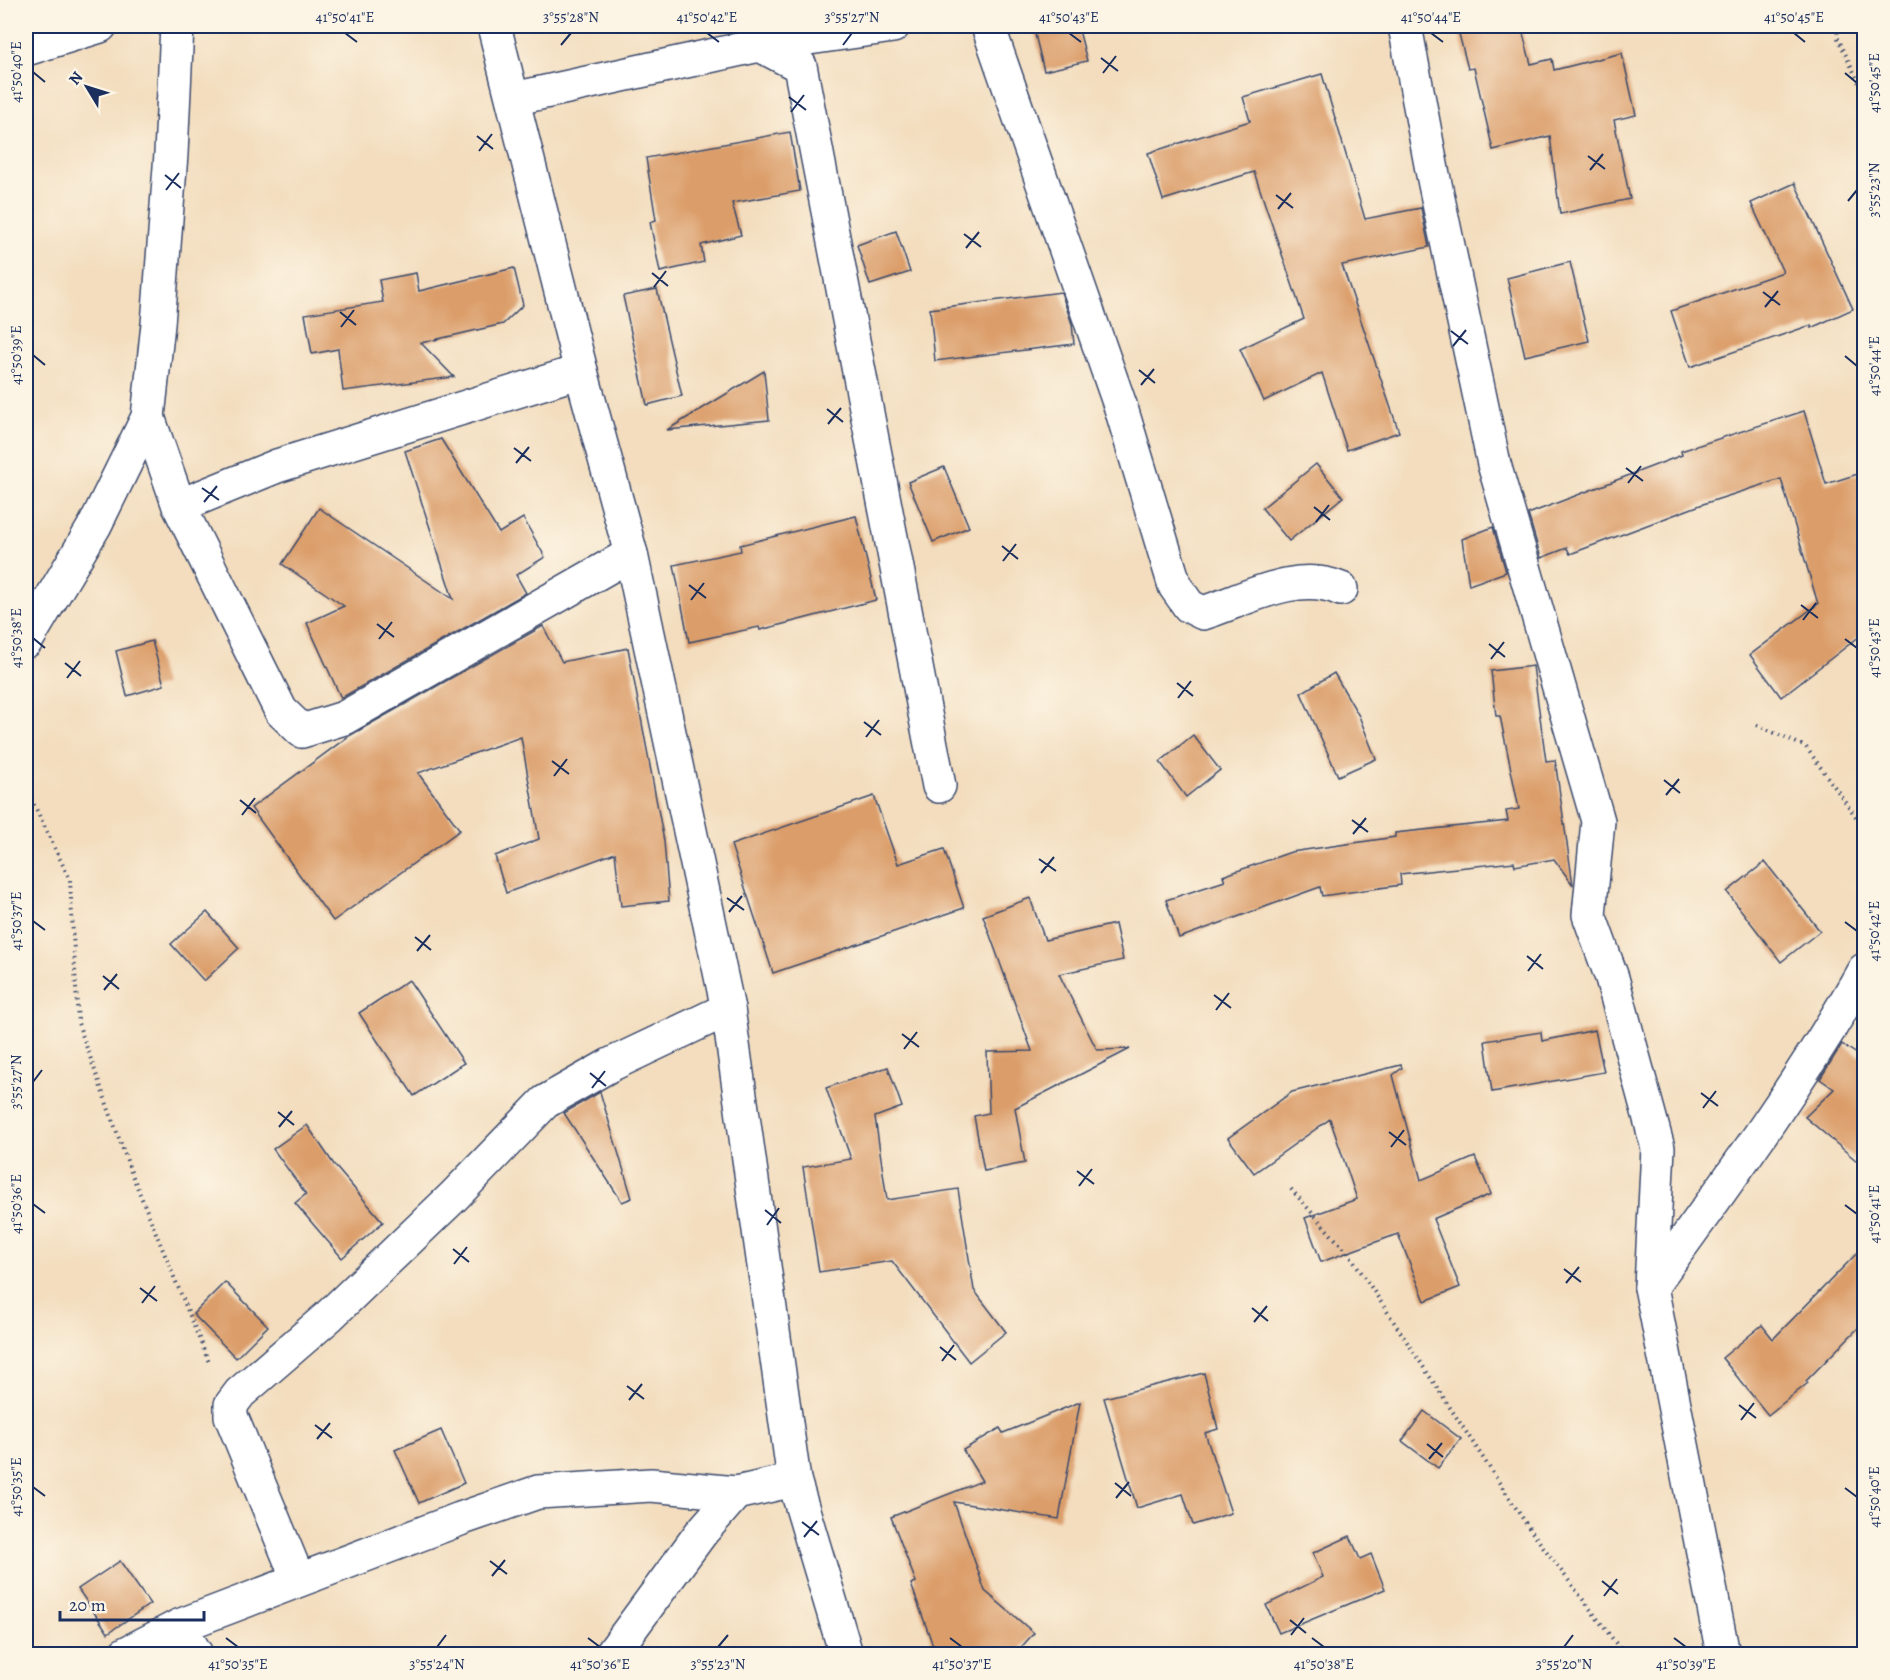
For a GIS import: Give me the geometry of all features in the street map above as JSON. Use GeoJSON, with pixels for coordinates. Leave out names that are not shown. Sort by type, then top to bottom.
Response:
{"type":"FeatureCollection","features":[{"type":"Feature","properties":{"kind":"street"},"geometry":{"type":"LineString","coordinates":[[26,49],[100,26]]}},
{"type":"Feature","properties":{"kind":"street"},"geometry":{"type":"LineString","coordinates":[[26,641],[95,525],[148,417],[158,324],[171,154],[177,26]]}},
{"type":"Feature","properties":{"kind":"street"},"geometry":{"type":"LineString","coordinates":[[494,26],[581,371],[631,554],[728,1009],[794,1480],[846,1654]]}},
{"type":"Feature","properties":{"kind":"street"},"geometry":{"type":"LineString","coordinates":[[513,99],[758,35],[893,26]]}},
{"type":"Feature","properties":{"kind":"street"},"geometry":{"type":"LineString","coordinates":[[988,26],[1121,408],[1175,586],[1189,606],[1203,613],[1280,586],[1328,583],[1341,589]]}},
{"type":"Feature","properties":{"kind":"street"},"geometry":{"type":"LineString","coordinates":[[1405,26],[1432,170],[1494,464],[1598,821],[1589,915],[1612,978],[1658,1148],[1651,1287],[1723,1654]]}},
{"type":"Feature","properties":{"kind":"street"},"geometry":{"type":"LineString","coordinates":[[758,35],[800,66],[939,786]]}},
{"type":"Feature","properties":{"kind":"street"},"geometry":{"type":"LineString","coordinates":[[179,506],[277,466],[581,371]]}},
{"type":"Feature","properties":{"kind":"street"},"geometry":{"type":"LineString","coordinates":[[148,417],[179,506],[281,711],[302,731],[344,718],[631,554]]}},
{"type":"Feature","properties":{"kind":"street"},"geometry":{"type":"LineString","coordinates":[[1651,1287],[1737,1169],[1811,1058],[1864,970]]}},
{"type":"Feature","properties":{"kind":"street"},"geometry":{"type":"LineString","coordinates":[[298,1579],[231,1416],[231,1405],[240,1393],[328,1317],[453,1197],[545,1102],[610,1065],[728,1009]]}},
{"type":"Feature","properties":{"kind":"street"},"geometry":{"type":"LineString","coordinates":[[125,1654],[178,1626],[298,1579],[538,1492],[651,1485],[736,1493],[794,1480]]}},
{"type":"Feature","properties":{"kind":"street"},"geometry":{"type":"LineString","coordinates":[[612,1654],[701,1533],[736,1493]]}},
{"type":"Feature","properties":{"kind":"street"},"geometry":{"type":"LineString","coordinates":[[178,1626],[196,1654]]}},
{"type":"Feature","properties":{"kind":"path"},"geometry":{"type":"LineString","coordinates":[[1838,26],[1837,36],[1864,94]]}},
{"type":"Feature","properties":{"kind":"path"},"geometry":{"type":"LineString","coordinates":[[1757,725],[1806,747],[1864,828]]}},
{"type":"Feature","properties":{"kind":"path"},"geometry":{"type":"LineString","coordinates":[[26,788],[70,880],[78,1023],[131,1172],[231,1416]]}},
{"type":"Feature","properties":{"kind":"path"},"geometry":{"type":"LineString","coordinates":[[1292,1190],[1352,1258],[1529,1528],[1624,1654]]}},
{"type":"Feature","properties":{"kind":"building"},"geometry":{"type":"Polygon","coordinates":[[[1033,26],[1078,26],[1087,61],[1044,71],[1033,26]]]}},
{"type":"Feature","properties":{"kind":"building"},"geometry":{"type":"Polygon","coordinates":[[[1457,26],[1521,26],[1531,64],[1552,59],[1554,70],[1622,53],[1636,115],[1614,120],[1630,199],[1560,214],[1550,136],[1493,150],[1474,68],[1468,69],[1457,26]]]}},
{"type":"Feature","properties":{"kind":"building"},"geometry":{"type":"Polygon","coordinates":[[[1322,74],[1365,219],[1421,208],[1429,247],[1342,265],[1399,432],[1347,450],[1322,373],[1264,401],[1240,349],[1304,319],[1254,172],[1163,200],[1148,153],[1250,121],[1243,97],[1322,74]]]}},
{"type":"Feature","properties":{"kind":"building"},"geometry":{"type":"Polygon","coordinates":[[[790,132],[800,191],[732,203],[741,235],[701,245],[704,262],[660,272],[650,222],[656,220],[646,158],[790,132]]]}},
{"type":"Feature","properties":{"kind":"building"},"geometry":{"type":"Polygon","coordinates":[[[1795,183],[1853,309],[1811,328],[1811,325],[1690,367],[1671,311],[1783,272],[1751,203],[1795,183]]]}},
{"type":"Feature","properties":{"kind":"building"},"geometry":{"type":"Polygon","coordinates":[[[896,231],[910,272],[870,285],[857,245],[896,231]]]}},
{"type":"Feature","properties":{"kind":"building"},"geometry":{"type":"Polygon","coordinates":[[[1570,262],[1589,341],[1525,356],[1507,278],[1570,262]]]}},
{"type":"Feature","properties":{"kind":"building"},"geometry":{"type":"Polygon","coordinates":[[[514,268],[523,305],[503,324],[421,343],[454,377],[343,391],[338,349],[312,354],[305,314],[383,302],[379,280],[416,273],[419,291],[514,268]]]}},
{"type":"Feature","properties":{"kind":"building"},"geometry":{"type":"Polygon","coordinates":[[[657,289],[682,396],[647,405],[623,296],[657,289]]]}},
{"type":"Feature","properties":{"kind":"building"},"geometry":{"type":"Polygon","coordinates":[[[1061,292],[1072,324],[1074,344],[935,361],[930,309],[1061,292]]]}},
{"type":"Feature","properties":{"kind":"building"},"geometry":{"type":"Polygon","coordinates":[[[764,371],[769,420],[667,430],[764,371]]]}},
{"type":"Feature","properties":{"kind":"building"},"geometry":{"type":"Polygon","coordinates":[[[1804,411],[1826,484],[1864,472],[1864,633],[1781,697],[1750,655],[1818,604],[1781,479],[1703,504],[1570,554],[1567,548],[1541,558],[1528,514],[1682,455],[1681,451],[1804,411]]]}},
{"type":"Feature","properties":{"kind":"building"},"geometry":{"type":"Polygon","coordinates":[[[441,439],[499,533],[523,518],[545,557],[516,575],[526,593],[341,698],[307,623],[344,606],[282,564],[319,508],[453,599],[405,451],[441,439]]]}},
{"type":"Feature","properties":{"kind":"building"},"geometry":{"type":"Polygon","coordinates":[[[1316,464],[1343,497],[1289,541],[1262,508],[1316,464]]]}},
{"type":"Feature","properties":{"kind":"building"},"geometry":{"type":"Polygon","coordinates":[[[944,467],[969,527],[933,542],[908,482],[944,467]]]}},
{"type":"Feature","properties":{"kind":"building"},"geometry":{"type":"Polygon","coordinates":[[[856,516],[876,600],[760,630],[759,627],[689,642],[674,565],[741,551],[740,545],[856,516]]]}},
{"type":"Feature","properties":{"kind":"building"},"geometry":{"type":"Polygon","coordinates":[[[1493,527],[1506,572],[1469,585],[1462,539],[1493,527]]]}},
{"type":"Feature","properties":{"kind":"building"},"geometry":{"type":"Polygon","coordinates":[[[543,626],[562,662],[628,648],[664,841],[669,901],[621,906],[615,853],[506,893],[495,856],[539,839],[521,737],[418,773],[460,830],[333,921],[251,808],[349,736],[543,626]]]}},
{"type":"Feature","properties":{"kind":"building"},"geometry":{"type":"Polygon","coordinates":[[[152,641],[164,685],[127,696],[116,651],[152,641]]]}},
{"type":"Feature","properties":{"kind":"building"},"geometry":{"type":"Polygon","coordinates":[[[1533,666],[1546,761],[1555,760],[1573,885],[1554,859],[1515,866],[1514,862],[1400,874],[1401,885],[1322,896],[1320,887],[1179,938],[1166,900],[1225,881],[1223,876],[1291,852],[1395,837],[1395,833],[1508,821],[1506,811],[1519,809],[1500,716],[1496,716],[1491,671],[1533,666]]]}},
{"type":"Feature","properties":{"kind":"building"},"geometry":{"type":"Polygon","coordinates":[[[1334,673],[1359,716],[1376,759],[1338,776],[1301,693],[1334,673]]]}},
{"type":"Feature","properties":{"kind":"building"},"geometry":{"type":"Polygon","coordinates":[[[1193,735],[1220,770],[1186,797],[1160,762],[1193,735]]]}},
{"type":"Feature","properties":{"kind":"building"},"geometry":{"type":"Polygon","coordinates":[[[874,796],[898,864],[944,849],[964,908],[773,973],[731,845],[874,796]]]}},
{"type":"Feature","properties":{"kind":"building"},"geometry":{"type":"Polygon","coordinates":[[[1765,862],[1820,931],[1781,962],[1727,892],[1765,862]]]}},
{"type":"Feature","properties":{"kind":"building"},"geometry":{"type":"Polygon","coordinates":[[[1030,898],[1045,940],[1115,924],[1123,960],[1059,974],[1097,1050],[1130,1049],[1015,1108],[1025,1163],[984,1171],[974,1116],[989,1113],[987,1052],[1032,1051],[983,916],[1030,898]]]}},
{"type":"Feature","properties":{"kind":"building"},"geometry":{"type":"Polygon","coordinates":[[[207,912],[239,948],[204,981],[171,944],[207,912]]]}},
{"type":"Feature","properties":{"kind":"building"},"geometry":{"type":"Polygon","coordinates":[[[409,980],[464,1063],[414,1096],[359,1013],[409,980]]]}},
{"type":"Feature","properties":{"kind":"building"},"geometry":{"type":"Polygon","coordinates":[[[1595,1030],[1604,1072],[1492,1092],[1485,1041],[1541,1032],[1542,1041],[1595,1030]]]}},
{"type":"Feature","properties":{"kind":"building"},"geometry":{"type":"Polygon","coordinates":[[[1842,1044],[1864,1059],[1864,1167],[1805,1117],[1834,1089],[1820,1079],[1842,1044]]]}},
{"type":"Feature","properties":{"kind":"building"},"geometry":{"type":"Polygon","coordinates":[[[1401,1065],[1402,1068],[1393,1075],[1421,1180],[1475,1157],[1491,1194],[1433,1219],[1460,1287],[1425,1301],[1398,1234],[1321,1262],[1305,1218],[1357,1199],[1330,1119],[1254,1173],[1228,1138],[1292,1092],[1401,1065]]]}},
{"type":"Feature","properties":{"kind":"building"},"geometry":{"type":"Polygon","coordinates":[[[888,1067],[902,1107],[875,1117],[887,1200],[958,1189],[974,1290],[1006,1332],[969,1362],[892,1261],[819,1272],[803,1167],[851,1159],[826,1088],[888,1067]]]}},
{"type":"Feature","properties":{"kind":"building"},"geometry":{"type":"Polygon","coordinates":[[[600,1092],[632,1198],[622,1202],[564,1113],[600,1092]]]}},
{"type":"Feature","properties":{"kind":"building"},"geometry":{"type":"Polygon","coordinates":[[[307,1125],[335,1166],[383,1222],[342,1258],[295,1203],[306,1194],[273,1149],[307,1125]]]}},
{"type":"Feature","properties":{"kind":"building"},"geometry":{"type":"Polygon","coordinates":[[[1864,1246],[1864,1322],[1806,1381],[1808,1383],[1768,1415],[1722,1358],[1762,1325],[1773,1339],[1864,1246]]]}},
{"type":"Feature","properties":{"kind":"building"},"geometry":{"type":"Polygon","coordinates":[[[225,1282],[268,1326],[236,1358],[193,1314],[225,1282]]]}},
{"type":"Feature","properties":{"kind":"building"},"geometry":{"type":"Polygon","coordinates":[[[1204,1373],[1218,1429],[1205,1433],[1231,1513],[1193,1525],[1183,1494],[1137,1508],[1104,1398],[1204,1373]]]}},
{"type":"Feature","properties":{"kind":"building"},"geometry":{"type":"Polygon","coordinates":[[[1080,1402],[1059,1519],[954,1502],[985,1591],[1034,1633],[1015,1654],[936,1654],[911,1584],[916,1582],[891,1517],[982,1481],[963,1450],[1000,1428],[1003,1433],[1080,1402]]]}},
{"type":"Feature","properties":{"kind":"building"},"geometry":{"type":"Polygon","coordinates":[[[1424,1411],[1461,1439],[1438,1468],[1402,1441],[1424,1411]]]}},
{"type":"Feature","properties":{"kind":"building"},"geometry":{"type":"Polygon","coordinates":[[[441,1430],[464,1483],[419,1503],[395,1450],[441,1430]]]}},
{"type":"Feature","properties":{"kind":"building"},"geometry":{"type":"Polygon","coordinates":[[[1350,1536],[1360,1559],[1371,1554],[1385,1589],[1279,1633],[1266,1605],[1323,1577],[1313,1553],[1350,1536]]]}},
{"type":"Feature","properties":{"kind":"building"},"geometry":{"type":"Polygon","coordinates":[[[120,1561],[150,1604],[108,1633],[78,1589],[120,1561]]]}}]}
